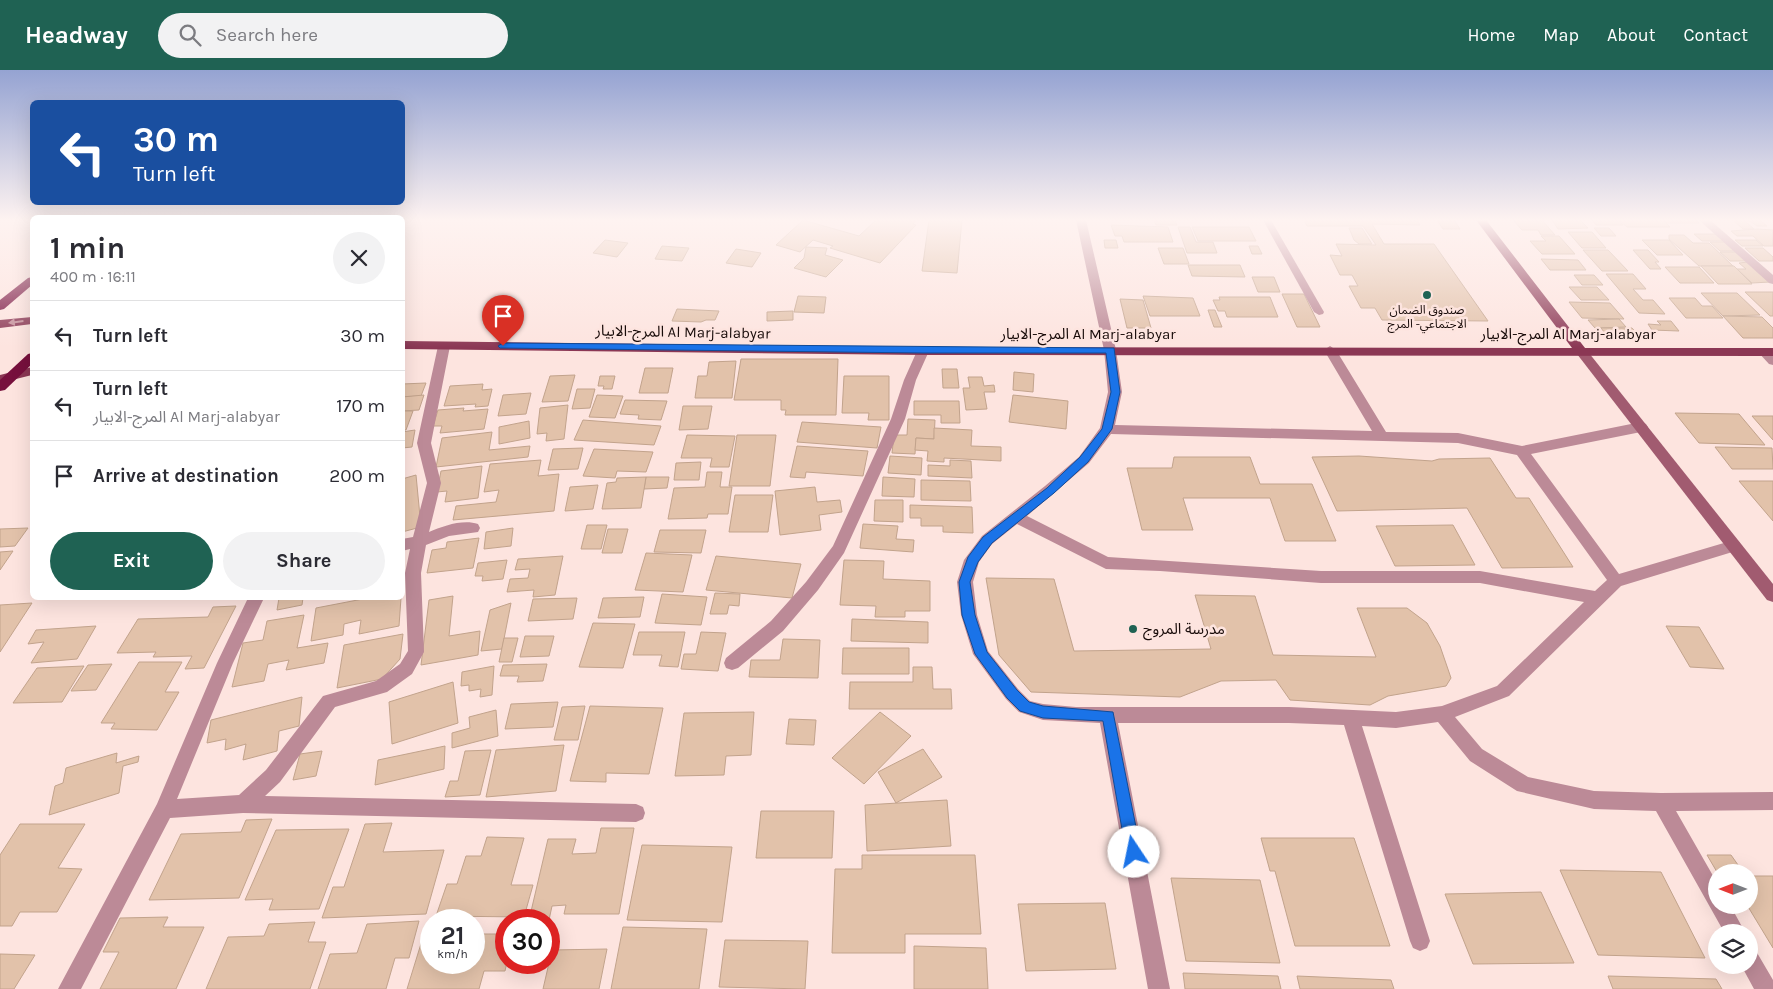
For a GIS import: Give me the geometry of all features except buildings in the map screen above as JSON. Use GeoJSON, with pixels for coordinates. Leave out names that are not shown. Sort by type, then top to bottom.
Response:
{"type":"FeatureCollection","features":[{"type":"Feature","properties":{"kind":"highway"},"geometry":{"type":"LineString","coordinates":[[0,306],[30,282]]}},
{"type":"Feature","properties":{"kind":"highway"},"geometry":{"type":"LineString","coordinates":[[0,387],[5,378],[30,359]]}},
{"type":"Feature","properties":{"kind":"main road"},"geometry":{"type":"LineString","coordinates":[[1514,263],[1773,596]]}},
{"type":"Feature","properties":{"kind":"main road"},"geometry":{"type":"LineString","coordinates":[[0,324],[30,321]]}},
{"type":"Feature","properties":{"kind":"main road","name":"المرج-الابيار Al Marj-alabyar"},"geometry":{"type":"LineString","coordinates":[[405,345],[923,350],[1581,350],[1770,355]]}},
{"type":"Feature","properties":{"kind":"main road"},"geometry":{"type":"LineString","coordinates":[[5,378],[30,372]]}},
{"type":"Feature","properties":{"kind":"street"},"geometry":{"type":"LineString","coordinates":[[1091,263],[1110,350],[1116,392],[1107,429],[1084,460],[988,540],[972,560],[964,582],[969,615],[981,654],[1012,694],[1025,707],[1043,712],[1108,716],[1289,715],[1396,720],[1442,714],[1503,691],[1616,581],[1734,546]]}},
{"type":"Feature","properties":{"kind":"street"},"geometry":{"type":"LineString","coordinates":[[1753,263],[1773,281]]}},
{"type":"Feature","properties":{"kind":"street"},"geometry":{"type":"LineString","coordinates":[[243,804],[273,776],[329,701],[381,687],[406,669],[416,652],[413,573],[434,483],[424,443],[444,346]]}},
{"type":"Feature","properties":{"kind":"street"},"geometry":{"type":"LineString","coordinates":[[732,663],[777,626],[812,586],[839,549],[898,419],[910,380],[923,350]]}},
{"type":"Feature","properties":{"kind":"street"},"geometry":{"type":"LineString","coordinates":[[1330,350],[1382,436]]}},
{"type":"Feature","properties":{"kind":"street"},"geometry":{"type":"LineString","coordinates":[[1107,429],[1458,438],[1522,451],[1641,427]]}},
{"type":"Feature","properties":{"kind":"street"},"geometry":{"type":"LineString","coordinates":[[1522,451],[1616,581]]}},
{"type":"Feature","properties":{"kind":"street"},"geometry":{"type":"LineString","coordinates":[[1016,517],[1106,563],[1160,565],[1321,577],[1480,577],[1599,598]]}},
{"type":"Feature","properties":{"kind":"street"},"geometry":{"type":"LineString","coordinates":[[405,544],[419,542],[447,531],[473,528]]}},
{"type":"Feature","properties":{"kind":"street"},"geometry":{"type":"LineString","coordinates":[[69,989],[164,809],[255,600]]}},
{"type":"Feature","properties":{"kind":"street"},"geometry":{"type":"LineString","coordinates":[[1442,714],[1476,755],[1524,785],[1594,800],[1661,802],[1773,801]]}},
{"type":"Feature","properties":{"kind":"street"},"geometry":{"type":"LineString","coordinates":[[1108,716],[1159,989]]}},
{"type":"Feature","properties":{"kind":"street"},"geometry":{"type":"LineString","coordinates":[[1351,718],[1420,941]]}},
{"type":"Feature","properties":{"kind":"street"},"geometry":{"type":"LineString","coordinates":[[1661,802],[1708,886]]}},
{"type":"Feature","properties":{"kind":"street"},"geometry":{"type":"LineString","coordinates":[[164,809],[243,804],[636,813]]}},
{"type":"Feature","properties":{"kind":"street"},"geometry":{"type":"LineString","coordinates":[[1758,974],[1766,989]]}},
{"type":"Feature","properties":{"kind":"lane"},"geometry":{"type":"LineString","coordinates":[[1291,263],[1319,312]]}},
{"type":"Feature","properties":{"kind":"place","name":"صندوق الضمان الاجتماعي- المرج"},"geometry":{"type":"Point","coordinates":[1427,295]}},
{"type":"Feature","properties":{"kind":"place","name":"مدرسة المروج"},"geometry":{"type":"Point","coordinates":[1133,629]}},
{"type":"Feature","properties":{"kind":"route"},"geometry":{"type":"LineString","coordinates":[[503,346],[1110,350],[1116,392],[1107,429],[1084,460],[988,540],[972,560],[964,582],[969,615],[981,654],[1012,694],[1025,707],[1043,712],[1108,716],[1134,852]]}}]}
